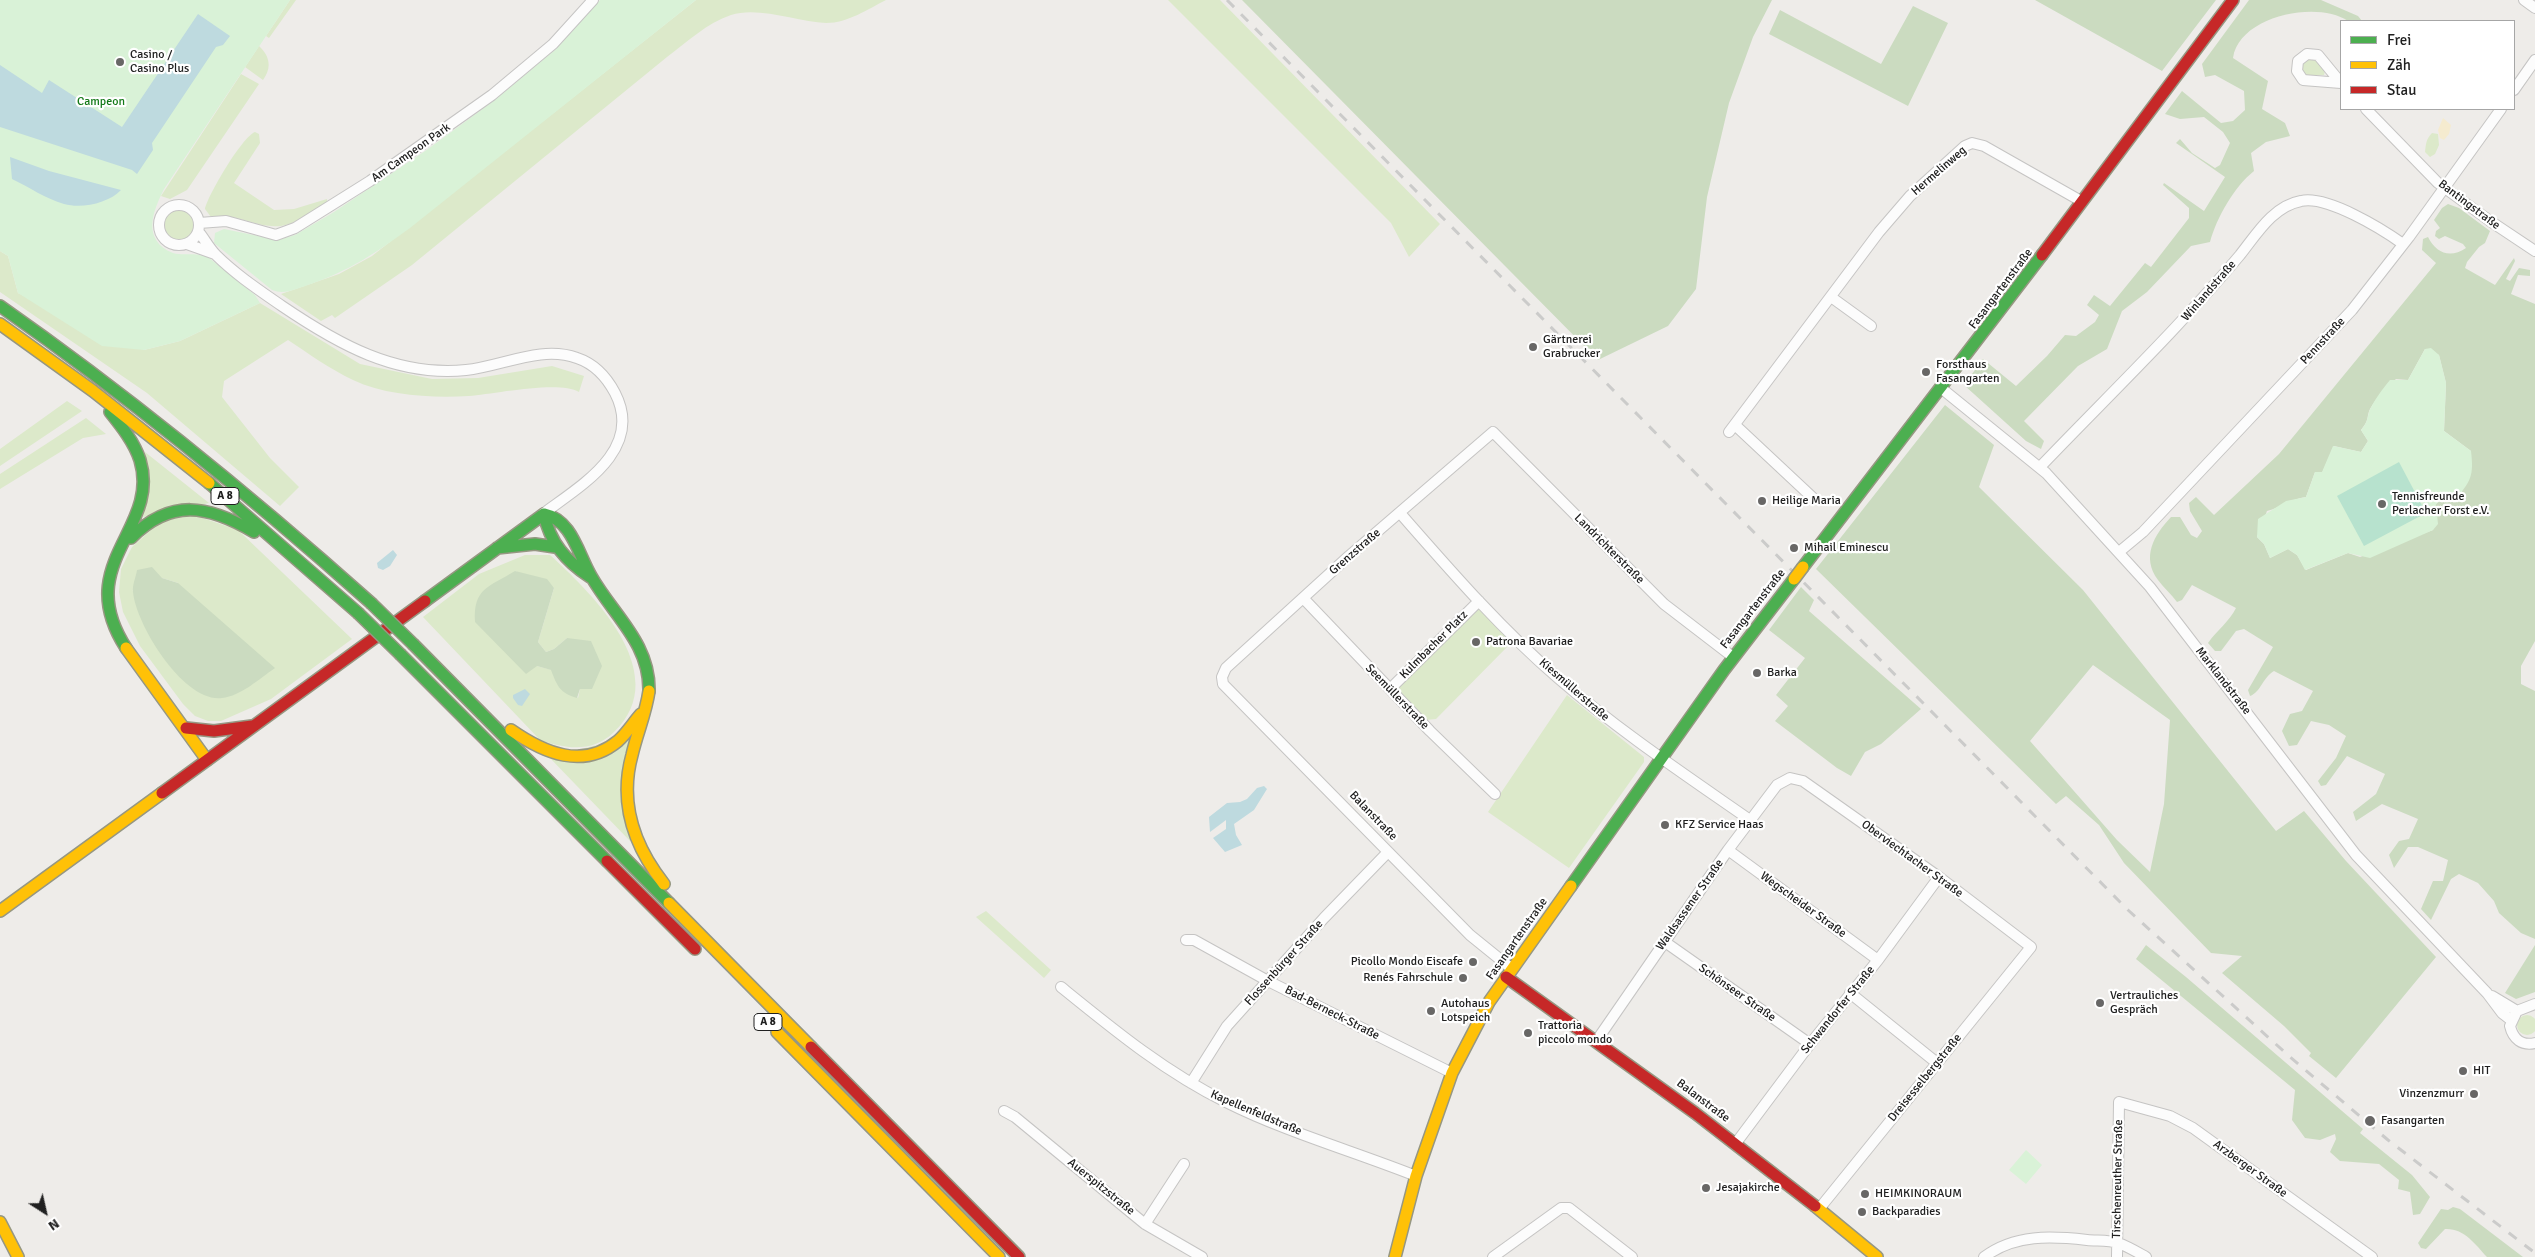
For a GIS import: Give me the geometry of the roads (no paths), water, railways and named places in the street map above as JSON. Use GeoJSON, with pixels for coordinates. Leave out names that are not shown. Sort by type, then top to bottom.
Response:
{"type":"FeatureCollection","features":[{"type":"Feature","properties":{"kind":"main road","name":"Fasangartenstraße"},"geometry":{"type":"LineString","coordinates":[[1395,1257],[1416,1176],[1452,1073],[1486,1008],[1509,973],[1733,657],[2046,252],[2081,201],[2233,0]]}},
{"type":"Feature","properties":{"kind":"main road","name":"A 8"},"geometry":{"type":"LineString","coordinates":[[0,306],[133,402],[266,510],[371,603],[1019,1257]]}},
{"type":"Feature","properties":{"kind":"main road"},"geometry":{"type":"LineString","coordinates":[[0,324],[89,388],[117,414],[140,459],[144,487],[136,517],[112,561],[107,589],[108,604],[114,626],[131,655],[186,728],[207,760]]}},
{"type":"Feature","properties":{"kind":"main road","name":"A 8"},"geometry":{"type":"LineString","coordinates":[[117,414],[218,490],[358,613],[704,959]]}},
{"type":"Feature","properties":{"kind":"main road"},"geometry":{"type":"LineString","coordinates":[[112,561],[140,527],[162,512],[189,509],[214,511],[238,522],[258,535],[326,585]]}},
{"type":"Feature","properties":{"kind":"main road"},"geometry":{"type":"LineString","coordinates":[[544,514],[548,534],[555,547],[578,570],[590,577]]}},
{"type":"Feature","properties":{"kind":"main road"},"geometry":{"type":"LineString","coordinates":[[0,911],[544,514]]}},
{"type":"Feature","properties":{"kind":"main road"},"geometry":{"type":"LineString","coordinates":[[544,514],[557,518],[586,564],[590,577],[628,628],[642,653],[649,680],[644,710],[628,772],[627,802],[630,820],[642,852],[659,879],[683,906],[687,921]]}},
{"type":"Feature","properties":{"kind":"main road"},"geometry":{"type":"LineString","coordinates":[[496,548],[535,544],[555,547]]}},
{"type":"Feature","properties":{"kind":"main road"},"geometry":{"type":"LineString","coordinates":[[459,691],[530,743],[548,752],[565,756],[589,756],[604,750],[624,735],[644,710]]}},
{"type":"Feature","properties":{"kind":"main road"},"geometry":{"type":"LineString","coordinates":[[186,728],[214,731],[252,726]]}},
{"type":"Feature","properties":{"kind":"main road","name":"Balanstraße"},"geometry":{"type":"LineString","coordinates":[[1509,973],[1736,1143],[1877,1257]]}},
{"type":"Feature","properties":{"kind":"main road","name":"A 8"},"geometry":{"type":"LineString","coordinates":[[767,1021],[998,1257]]}},
{"type":"Feature","properties":{"kind":"main road"},"geometry":{"type":"LineString","coordinates":[[0,1222],[18,1257]]}},
{"type":"Feature","properties":{"kind":"street","name":"Am Campeon Park"},"geometry":{"type":"LineString","coordinates":[[198,227],[226,221],[276,234],[295,228],[370,181],[492,95],[553,44],[593,0]]}},
{"type":"Feature","properties":{"kind":"street"},"geometry":{"type":"LineString","coordinates":[[2524,0],[2535,8]]}},
{"type":"Feature","properties":{"kind":"street"},"geometry":{"type":"LineString","coordinates":[[2515,89],[2535,60]]}},
{"type":"Feature","properties":{"kind":"street","name":"Bantingstraße"},"geometry":{"type":"LineString","coordinates":[[2367,110],[2444,188],[2535,251]]}},
{"type":"Feature","properties":{"kind":"street","name":"Pennstraße"},"geometry":{"type":"LineString","coordinates":[[2119,552],[2143,532],[2352,310],[2403,244],[2499,110]]}},
{"type":"Feature","properties":{"kind":"street","name":"Hermelinweg"},"geometry":{"type":"LineString","coordinates":[[1813,498],[1732,428],[1879,232],[1910,196],[1965,146],[1972,144],[1984,146],[2081,201]]}},
{"type":"Feature","properties":{"kind":"street","name":"Winlandstraße"},"geometry":{"type":"LineString","coordinates":[[2040,467],[2190,314],[2280,209],[2302,200],[2330,204],[2403,244]]}},
{"type":"Feature","properties":{"kind":"street"},"geometry":{"type":"LineString","coordinates":[[215,254],[198,227],[196,215],[183,206],[176,206],[162,214],[159,226],[163,238],[174,245],[187,244],[215,254],[260,291],[310,324],[353,350],[373,358],[418,368],[466,370],[530,356],[555,353],[577,358],[595,367],[610,383],[616,396],[622,421],[617,446],[599,471],[544,514]]}},
{"type":"Feature","properties":{"kind":"street"},"geometry":{"type":"LineString","coordinates":[[208,242],[210,230],[226,221]]}},
{"type":"Feature","properties":{"kind":"street"},"geometry":{"type":"LineString","coordinates":[[187,244],[194,238],[198,227]]}},
{"type":"Feature","properties":{"kind":"street"},"geometry":{"type":"LineString","coordinates":[[1831,297],[1871,326]]}},
{"type":"Feature","properties":{"kind":"street","name":"Marklandstraße"},"geometry":{"type":"LineString","coordinates":[[1941,388],[2040,467],[2119,552],[2150,587],[2356,855],[2486,993],[2502,1013],[2514,1016]]}},
{"type":"Feature","properties":{"kind":"street","name":"Grenzstraße"},"geometry":{"type":"LineString","coordinates":[[1222,677],[1226,668],[1303,598],[1494,432]]}},
{"type":"Feature","properties":{"kind":"street","name":"Landrichterstraße"},"geometry":{"type":"LineString","coordinates":[[1494,432],[1664,604],[1733,657]]}},
{"type":"Feature","properties":{"kind":"street","name":"Kiesmüllerstraße"},"geometry":{"type":"LineString","coordinates":[[1400,513],[1479,601],[1563,682],[1632,738],[1750,820]]}},
{"type":"Feature","properties":{"kind":"street","name":"Seemüllerstraße"},"geometry":{"type":"LineString","coordinates":[[1303,598],[1390,689],[1495,794]]}},
{"type":"Feature","properties":{"kind":"street","name":"Kulmbacher Platz"},"geometry":{"type":"LineString","coordinates":[[1390,689],[1479,601]]}},
{"type":"Feature","properties":{"kind":"street","name":"Balanstraße"},"geometry":{"type":"LineString","coordinates":[[1222,677],[1223,684],[1509,973]]}},
{"type":"Feature","properties":{"kind":"street","name":"Waldsassener Straße"},"geometry":{"type":"LineString","coordinates":[[1597,1040],[1750,820],[1777,785],[1790,778]]}},
{"type":"Feature","properties":{"kind":"street","name":"Oberviechtacher Straße"},"geometry":{"type":"LineString","coordinates":[[1790,778],[1803,781],[1939,877],[2031,947]]}},
{"type":"Feature","properties":{"kind":"street","name":"Wegscheider Straße"},"geometry":{"type":"LineString","coordinates":[[1728,850],[1878,960]]}},
{"type":"Feature","properties":{"kind":"street","name":"Flossenbürger Straße"},"geometry":{"type":"LineString","coordinates":[[1191,1083],[1228,1026],[1324,918],[1388,852]]}},
{"type":"Feature","properties":{"kind":"street","name":"Schwandorfer Straße"},"geometry":{"type":"LineString","coordinates":[[1736,1143],[1810,1044],[1878,960],[1939,877]]}},
{"type":"Feature","properties":{"kind":"street","name":"Bad-Berneck-Straße"},"geometry":{"type":"LineString","coordinates":[[1186,940],[1194,940],[1268,981],[1452,1073]]}},
{"type":"Feature","properties":{"kind":"street","name":"Schönseer Straße"},"geometry":{"type":"LineString","coordinates":[[1665,942],[1810,1044]]}},
{"type":"Feature","properties":{"kind":"street","name":"Dreisesselbergstraße"},"geometry":{"type":"LineString","coordinates":[[1819,1209],[2031,947]]}},
{"type":"Feature","properties":{"kind":"street","name":"Kapellenfeldstraße"},"geometry":{"type":"LineString","coordinates":[[1062,987],[1135,1047],[1191,1083],[1256,1115],[1416,1176]]}},
{"type":"Feature","properties":{"kind":"street"},"geometry":{"type":"LineString","coordinates":[[1850,994],[1937,1063]]}},
{"type":"Feature","properties":{"kind":"street"},"geometry":{"type":"LineString","coordinates":[[2533,1006],[2514,1016],[2511,1031],[2516,1039],[2524,1044],[2535,1043]]}},
{"type":"Feature","properties":{"kind":"street","name":"Tirschenreuther Straße"},"geometry":{"type":"LineString","coordinates":[[2117,1257],[2119,1102]]}},
{"type":"Feature","properties":{"kind":"street","name":"Arzberger Straße"},"geometry":{"type":"LineString","coordinates":[[2119,1102],[2170,1116],[2193,1128],[2372,1257]]}},
{"type":"Feature","properties":{"kind":"street","name":"Auerspitzstraße"},"geometry":{"type":"LineString","coordinates":[[1004,1112],[1015,1117],[1145,1224],[1202,1257]]}},
{"type":"Feature","properties":{"kind":"street"},"geometry":{"type":"LineString","coordinates":[[1145,1224],[1184,1164]]}},
{"type":"Feature","properties":{"kind":"street"},"geometry":{"type":"LineString","coordinates":[[1492,1257],[1561,1208],[1569,1208],[1632,1257]]}},
{"type":"Feature","properties":{"kind":"street"},"geometry":{"type":"LineString","coordinates":[[1984,1257],[2003,1245],[2028,1238],[2059,1237],[2117,1242],[2146,1257]]}},
{"type":"Feature","properties":{"kind":"water"},"geometry":{"type":"Polygon","coordinates":[[[198,14],[230,36],[223,45],[216,47],[152,143],[153,150],[137,174],[132,170],[0,127],[0,65],[42,93],[49,80],[122,127],[198,14]]]}},
{"type":"Feature","properties":{"kind":"water"},"geometry":{"type":"Polygon","coordinates":[[[10,157],[49,171],[121,190],[116,195],[95,204],[79,206],[57,202],[12,179],[10,157]]]}},
{"type":"Feature","properties":{"kind":"water"},"geometry":{"type":"Polygon","coordinates":[[[393,550],[397,555],[390,566],[383,570],[378,568],[377,563],[393,550]]]}},
{"type":"Feature","properties":{"kind":"water"},"geometry":{"type":"Polygon","coordinates":[[[525,689],[530,694],[522,706],[518,705],[513,695],[525,689]]]}},
{"type":"Feature","properties":{"kind":"water"},"geometry":{"type":"Polygon","coordinates":[[[1264,786],[1267,789],[1254,810],[1234,824],[1236,835],[1242,845],[1225,852],[1213,838],[1226,829],[1226,820],[1210,832],[1209,817],[1227,803],[1240,802],[1247,799],[1257,788],[1264,786]]]}},
{"type":"Feature","properties":{"kind":"railway"},"geometry":{"type":"LineString","coordinates":[[1227,0],[2128,910],[2290,1057],[2388,1140],[2535,1253]]}},
{"type":"Feature","properties":{"kind":"place","name":"Casino / Casino Plus"},"geometry":{"type":"Point","coordinates":[120,62]}},
{"type":"Feature","properties":{"kind":"place","name":"Gärtnerei Grabrucker"},"geometry":{"type":"Point","coordinates":[1533,347]}},
{"type":"Feature","properties":{"kind":"place","name":"Forsthaus Fasangarten"},"geometry":{"type":"Point","coordinates":[1926,372]}},
{"type":"Feature","properties":{"kind":"place","name":"Heilige Maria"},"geometry":{"type":"Point","coordinates":[1762,501]}},
{"type":"Feature","properties":{"kind":"place","name":"Tennisfreunde Perlacher Forst e.V."},"geometry":{"type":"Point","coordinates":[2382,504]}},
{"type":"Feature","properties":{"kind":"place","name":"Mihail Eminescu"},"geometry":{"type":"Point","coordinates":[1794,548]}},
{"type":"Feature","properties":{"kind":"place","name":"Patrona Bavariae"},"geometry":{"type":"Point","coordinates":[1476,642]}},
{"type":"Feature","properties":{"kind":"place","name":"Barka"},"geometry":{"type":"Point","coordinates":[1757,673]}},
{"type":"Feature","properties":{"kind":"place","name":"KFZ Service Haas"},"geometry":{"type":"Point","coordinates":[1665,825]}},
{"type":"Feature","properties":{"kind":"place","name":"Picollo Mondo Eiscafe"},"geometry":{"type":"Point","coordinates":[1473,962]}},
{"type":"Feature","properties":{"kind":"place","name":"Renés Fahrschule"},"geometry":{"type":"Point","coordinates":[1463,978]}},
{"type":"Feature","properties":{"kind":"place","name":"Vertrauliches Gespräch"},"geometry":{"type":"Point","coordinates":[2100,1003]}},
{"type":"Feature","properties":{"kind":"place","name":"Autohaus Lotspeich"},"geometry":{"type":"Point","coordinates":[1431,1011]}},
{"type":"Feature","properties":{"kind":"place","name":"Trattoria piccolo mondo"},"geometry":{"type":"Point","coordinates":[1528,1033]}},
{"type":"Feature","properties":{"kind":"place","name":"HIT"},"geometry":{"type":"Point","coordinates":[2463,1071]}},
{"type":"Feature","properties":{"kind":"place","name":"Vinzenzmurr"},"geometry":{"type":"Point","coordinates":[2474,1094]}},
{"type":"Feature","properties":{"kind":"place","name":"Fasangarten"},"geometry":{"type":"Point","coordinates":[2370,1121]}},
{"type":"Feature","properties":{"kind":"place","name":"Jesajakirche"},"geometry":{"type":"Point","coordinates":[1706,1188]}},
{"type":"Feature","properties":{"kind":"place","name":"HEIMKINORAUM"},"geometry":{"type":"Point","coordinates":[1865,1194]}},
{"type":"Feature","properties":{"kind":"place","name":"Backparadies"},"geometry":{"type":"Point","coordinates":[1862,1212]}},
{"type":"Feature","properties":{"kind":"park label","name":"Campeon"},"geometry":{"type":"Point","coordinates":[101,102]}}]}
